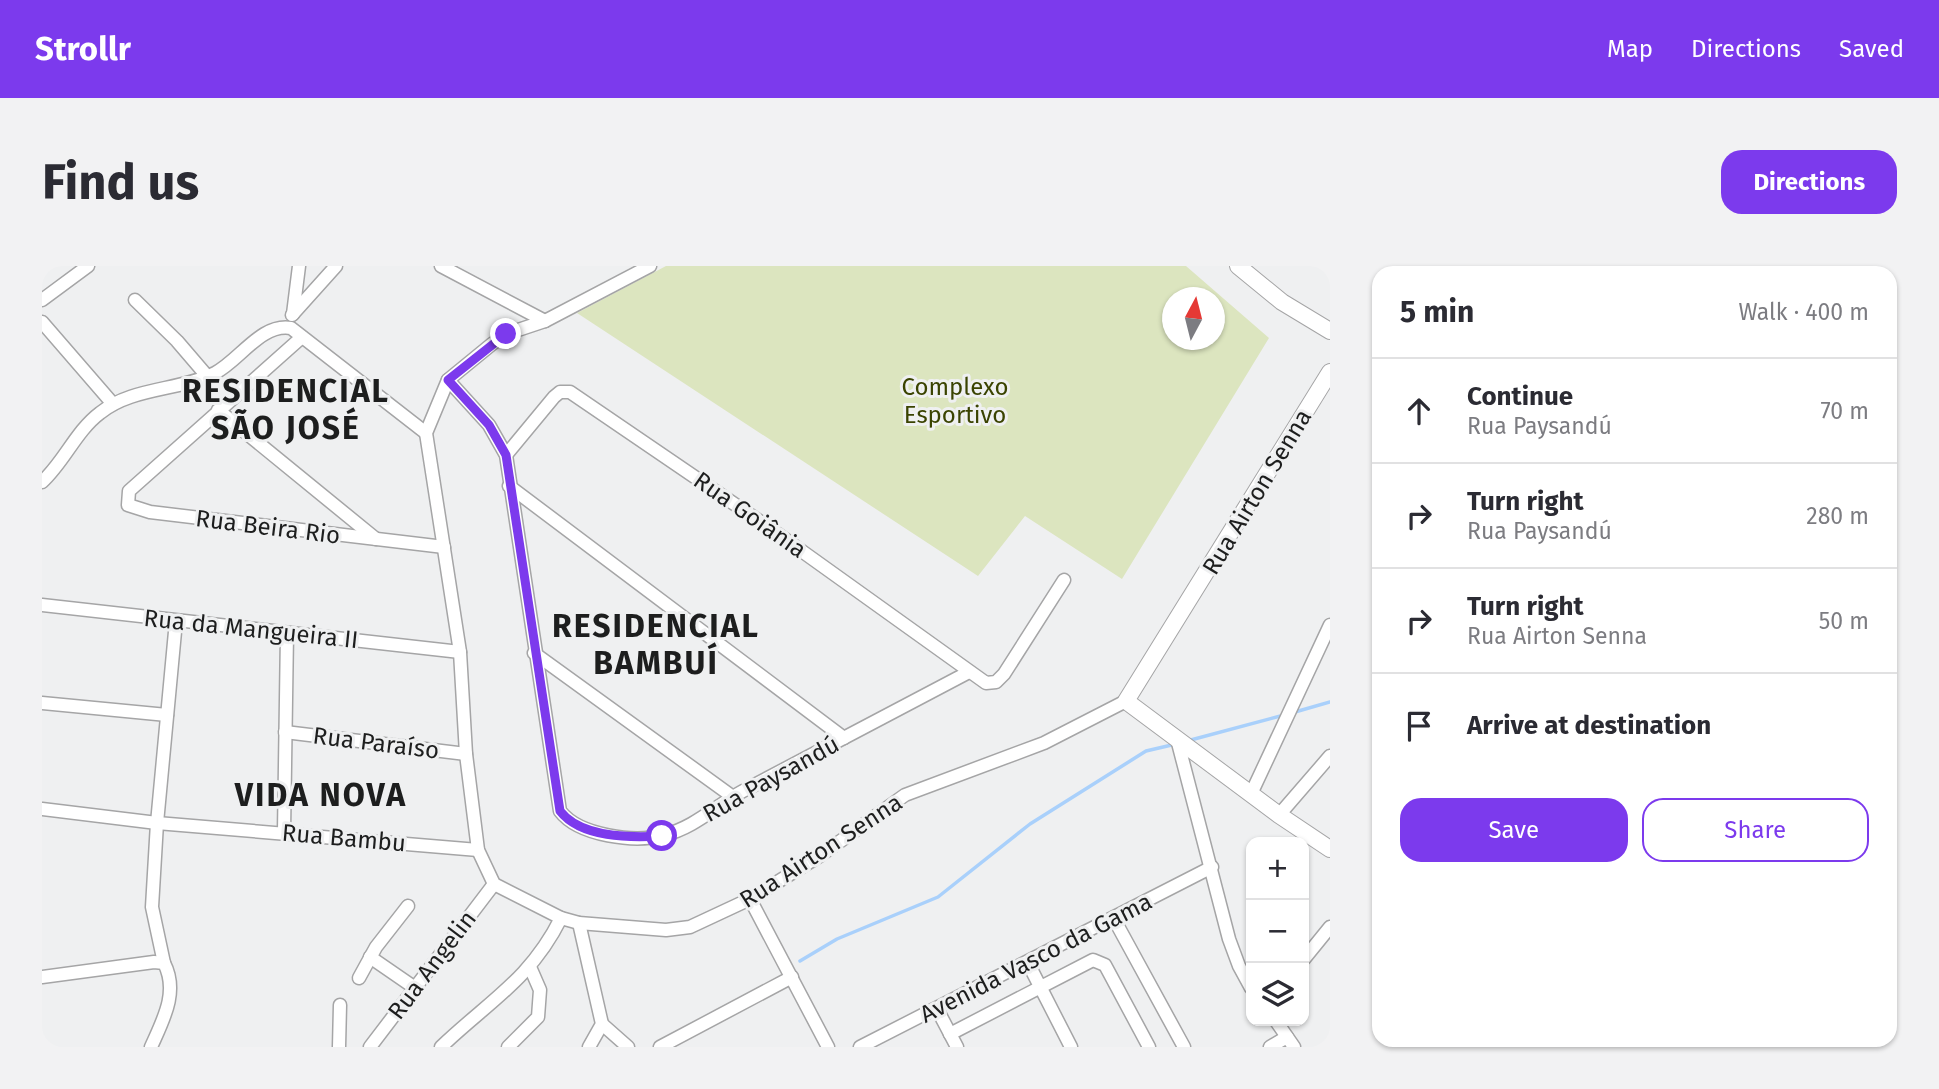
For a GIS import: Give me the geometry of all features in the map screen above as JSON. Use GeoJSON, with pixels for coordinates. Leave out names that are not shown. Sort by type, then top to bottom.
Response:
{"type":"FeatureCollection","features":[{"type":"Feature","properties":{"kind":"street"},"geometry":{"type":"LineString","coordinates":[[42,300],[88,266]]}},
{"type":"Feature","properties":{"kind":"street"},"geometry":{"type":"LineString","coordinates":[[299,266],[292,321],[302,337],[426,433]]}},
{"type":"Feature","properties":{"kind":"street"},"geometry":{"type":"LineString","coordinates":[[42,482],[87,425],[113,404],[206,376],[228,366],[267,332],[292,321],[336,266]]}},
{"type":"Feature","properties":{"kind":"street"},"geometry":{"type":"LineString","coordinates":[[441,266],[545,321]]}},
{"type":"Feature","properties":{"kind":"street"},"geometry":{"type":"LineString","coordinates":[[494,884],[478,850],[466,754],[460,652],[426,433],[448,380],[499,339],[545,321],[649,266]]}},
{"type":"Feature","properties":{"kind":"street"},"geometry":{"type":"LineString","coordinates":[[1238,266],[1282,302],[1326,329]]}},
{"type":"Feature","properties":{"kind":"street"},"geometry":{"type":"LineString","coordinates":[[135,300],[177,341],[206,376]]}},
{"type":"Feature","properties":{"kind":"street"},"geometry":{"type":"LineString","coordinates":[[42,322],[113,404]]}},
{"type":"Feature","properties":{"kind":"street"},"geometry":{"type":"LineString","coordinates":[[302,337],[218,410],[337,510],[379,541]]}},
{"type":"Feature","properties":{"kind":"street","name":"Rua Airton Senna"},"geometry":{"type":"LineString","coordinates":[[494,884],[561,918],[579,923],[666,930],[690,927],[750,899],[821,855],[905,795],[1044,743],[1126,701],[1330,372]]}},
{"type":"Feature","properties":{"kind":"street","name":"Rua Paysandú"},"geometry":{"type":"LineString","coordinates":[[448,380],[489,425],[506,455],[560,811],[568,821],[582,828],[609,834],[662,836],[681,830],[733,797],[969,672]]}},
{"type":"Feature","properties":{"kind":"street","name":"Rua Goiânia"},"geometry":{"type":"LineString","coordinates":[[506,455],[554,397],[559,393],[570,392],[771,529],[969,672],[992,683],[1004,674],[1064,580]]}},
{"type":"Feature","properties":{"kind":"street","name":"Rua Beira Rio"},"geometry":{"type":"LineString","coordinates":[[218,410],[126,495],[128,505],[134,508],[379,541],[444,547]]}},
{"type":"Feature","properties":{"kind":"street"},"geometry":{"type":"LineString","coordinates":[[509,486],[844,738]]}},
{"type":"Feature","properties":{"kind":"street","name":"Rua da Mangueira II"},"geometry":{"type":"LineString","coordinates":[[42,605],[460,652]]}},
{"type":"Feature","properties":{"kind":"street"},"geometry":{"type":"LineString","coordinates":[[151,1047],[169,1006],[169,974],[164,963],[152,907],[176,621]]}},
{"type":"Feature","properties":{"kind":"street"},"geometry":{"type":"LineString","coordinates":[[1251,794],[1330,625]]}},
{"type":"Feature","properties":{"kind":"street"},"geometry":{"type":"LineString","coordinates":[[284,832],[287,633]]}},
{"type":"Feature","properties":{"kind":"street"},"geometry":{"type":"LineString","coordinates":[[534,653],[733,797]]}},
{"type":"Feature","properties":{"kind":"street"},"geometry":{"type":"LineString","coordinates":[[1126,701],[1279,815],[1330,849]]}},
{"type":"Feature","properties":{"kind":"street"},"geometry":{"type":"LineString","coordinates":[[42,703],[167,715]]}},
{"type":"Feature","properties":{"kind":"street","name":"Rua Paraíso"},"geometry":{"type":"LineString","coordinates":[[285,732],[466,754]]}},
{"type":"Feature","properties":{"kind":"street"},"geometry":{"type":"LineString","coordinates":[[1180,743],[1232,948],[1246,977]]}},
{"type":"Feature","properties":{"kind":"street"},"geometry":{"type":"LineString","coordinates":[[1279,815],[1330,756]]}},
{"type":"Feature","properties":{"kind":"street","name":"Rua Bambu"},"geometry":{"type":"LineString","coordinates":[[42,809],[157,823],[478,850]]}},
{"type":"Feature","properties":{"kind":"street","name":"Avenida Vasco da Gama"},"geometry":{"type":"LineString","coordinates":[[860,1047],[1212,867]]}},
{"type":"Feature","properties":{"kind":"street","name":"Rua Angelin"},"geometry":{"type":"LineString","coordinates":[[370,1047],[494,884]]}},
{"type":"Feature","properties":{"kind":"street"},"geometry":{"type":"LineString","coordinates":[[750,899],[828,1047]]}},
{"type":"Feature","properties":{"kind":"street"},"geometry":{"type":"LineString","coordinates":[[359,978],[370,957],[408,906]]}},
{"type":"Feature","properties":{"kind":"street"},"geometry":{"type":"LineString","coordinates":[[442,1047],[530,967],[545,950],[561,918]]}},
{"type":"Feature","properties":{"kind":"street"},"geometry":{"type":"LineString","coordinates":[[1114,919],[1184,1047]]}},
{"type":"Feature","properties":{"kind":"street"},"geometry":{"type":"LineString","coordinates":[[579,923],[602,1024],[628,1047]]}},
{"type":"Feature","properties":{"kind":"street"},"geometry":{"type":"LineString","coordinates":[[1309,953],[1330,927]]}},
{"type":"Feature","properties":{"kind":"street"},"geometry":{"type":"LineString","coordinates":[[370,957],[415,988]]}},
{"type":"Feature","properties":{"kind":"street"},"geometry":{"type":"LineString","coordinates":[[950,1034],[1093,960],[1105,965],[1149,1047]]}},
{"type":"Feature","properties":{"kind":"street"},"geometry":{"type":"LineString","coordinates":[[42,977],[154,962],[164,963]]}},
{"type":"Feature","properties":{"kind":"street"},"geometry":{"type":"LineString","coordinates":[[1028,963],[1071,1047]]}},
{"type":"Feature","properties":{"kind":"street"},"geometry":{"type":"LineString","coordinates":[[508,1047],[538,1017],[540,990],[530,967]]}},
{"type":"Feature","properties":{"kind":"street"},"geometry":{"type":"LineString","coordinates":[[660,1047],[792,976]]}},
{"type":"Feature","properties":{"kind":"street"},"geometry":{"type":"LineString","coordinates":[[340,1004],[340,1047]]}},
{"type":"Feature","properties":{"kind":"street"},"geometry":{"type":"LineString","coordinates":[[937,1009],[957,1047]]}},
{"type":"Feature","properties":{"kind":"street"},"geometry":{"type":"LineString","coordinates":[[589,1047],[602,1024]]}},
{"type":"Feature","properties":{"kind":"street"},"geometry":{"type":"LineString","coordinates":[[1270,1047],[1291,1042],[1280,1026]]}},
{"type":"Feature","properties":{"kind":"green space","name":"Complexo Esportivo"},"geometry":{"type":"Polygon","coordinates":[[[666,266],[1186,266],[1210,287],[1162,287],[1162,350],[1225,350],[1225,300],[1269,338],[1122,579],[1025,516],[978,576],[577,313],[666,266]]]}},
{"type":"Feature","properties":{"kind":"waterway"},"geometry":{"type":"LineString","coordinates":[[1295,712],[1330,702]]}},
{"type":"Feature","properties":{"kind":"waterway"},"geometry":{"type":"LineString","coordinates":[[1187,741],[1284,715]]}},
{"type":"Feature","properties":{"kind":"waterway"},"geometry":{"type":"LineString","coordinates":[[800,961],[837,939],[938,897],[1030,824],[1146,751],[1176,744]]}},
{"type":"Feature","properties":{"kind":"district","name":"RESIDENCIAL SÃO JOSÉ"},"geometry":{"type":"Point","coordinates":[286,410]}},
{"type":"Feature","properties":{"kind":"district","name":"RESIDENCIAL BAMBUÍ"},"geometry":{"type":"Point","coordinates":[656,644]}},
{"type":"Feature","properties":{"kind":"district","name":"VIDA NOVA"},"geometry":{"type":"Point","coordinates":[321,795]}},
{"type":"Feature","properties":{"kind":"route"},"geometry":{"type":"LineString","coordinates":[[506,334],[471,359],[448,380],[489,425],[506,455],[560,811],[568,821],[582,828],[609,834],[662,836]]}}]}
